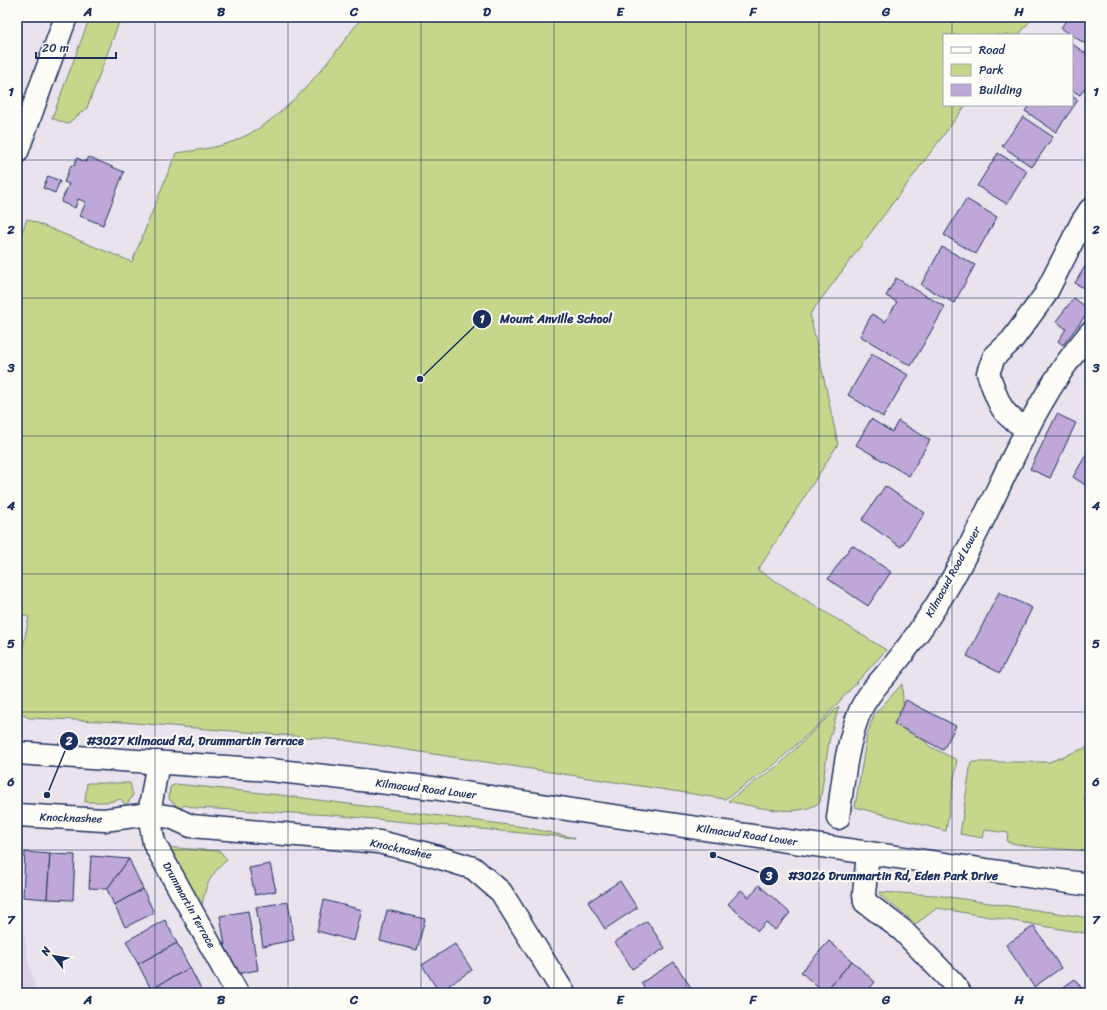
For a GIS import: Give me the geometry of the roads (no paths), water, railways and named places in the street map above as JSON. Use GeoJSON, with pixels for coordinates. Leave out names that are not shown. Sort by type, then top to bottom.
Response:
{"type":"FeatureCollection","features":[{"type":"Feature","properties":{"kind":"street"},"geometry":{"type":"LineString","coordinates":[[17,152],[66,17]]}},
{"type":"Feature","properties":{"kind":"street"},"geometry":{"type":"LineString","coordinates":[[1028,428],[1016,423],[1002,410],[988,373],[994,357],[1012,340],[1045,295],[1082,222],[1090,210]]}},
{"type":"Feature","properties":{"kind":"street","name":"Kilmacud Road Lower"},"geometry":{"type":"LineString","coordinates":[[838,818],[851,741],[867,697],[925,624],[948,585],[1052,384],[1076,348],[1090,333]]}},
{"type":"Feature","properties":{"kind":"street","name":"Kilmacud Road Lower"},"geometry":{"type":"LineString","coordinates":[[17,753],[270,770],[433,788],[1090,885]]}},
{"type":"Feature","properties":{"kind":"street"},"geometry":{"type":"LineString","coordinates":[[149,814],[158,762]]}},
{"type":"Feature","properties":{"kind":"street","name":"Knocknashee"},"geometry":{"type":"LineString","coordinates":[[17,815],[104,820],[149,814],[171,817],[191,826],[379,842],[474,868],[501,892],[564,993]]}},
{"type":"Feature","properties":{"kind":"street","name":"Drummartin Terrace"},"geometry":{"type":"LineString","coordinates":[[149,814],[154,843],[237,993]]}},
{"type":"Feature","properties":{"kind":"street"},"geometry":{"type":"LineString","coordinates":[[868,853],[864,894],[865,902],[902,930],[954,984],[960,993]]}},
{"type":"Feature","properties":{"kind":"place","name":"Mount Anville School"},"geometry":{"type":"Point","coordinates":[420,379]}},
{"type":"Feature","properties":{"kind":"place","name":"#3027 Kilmacud Rd, Drummartin Terrace"},"geometry":{"type":"Point","coordinates":[47,795]}},
{"type":"Feature","properties":{"kind":"place","name":"#3026 Drummartin Rd, Eden Park Drive"},"geometry":{"type":"Point","coordinates":[713,855]}}]}
